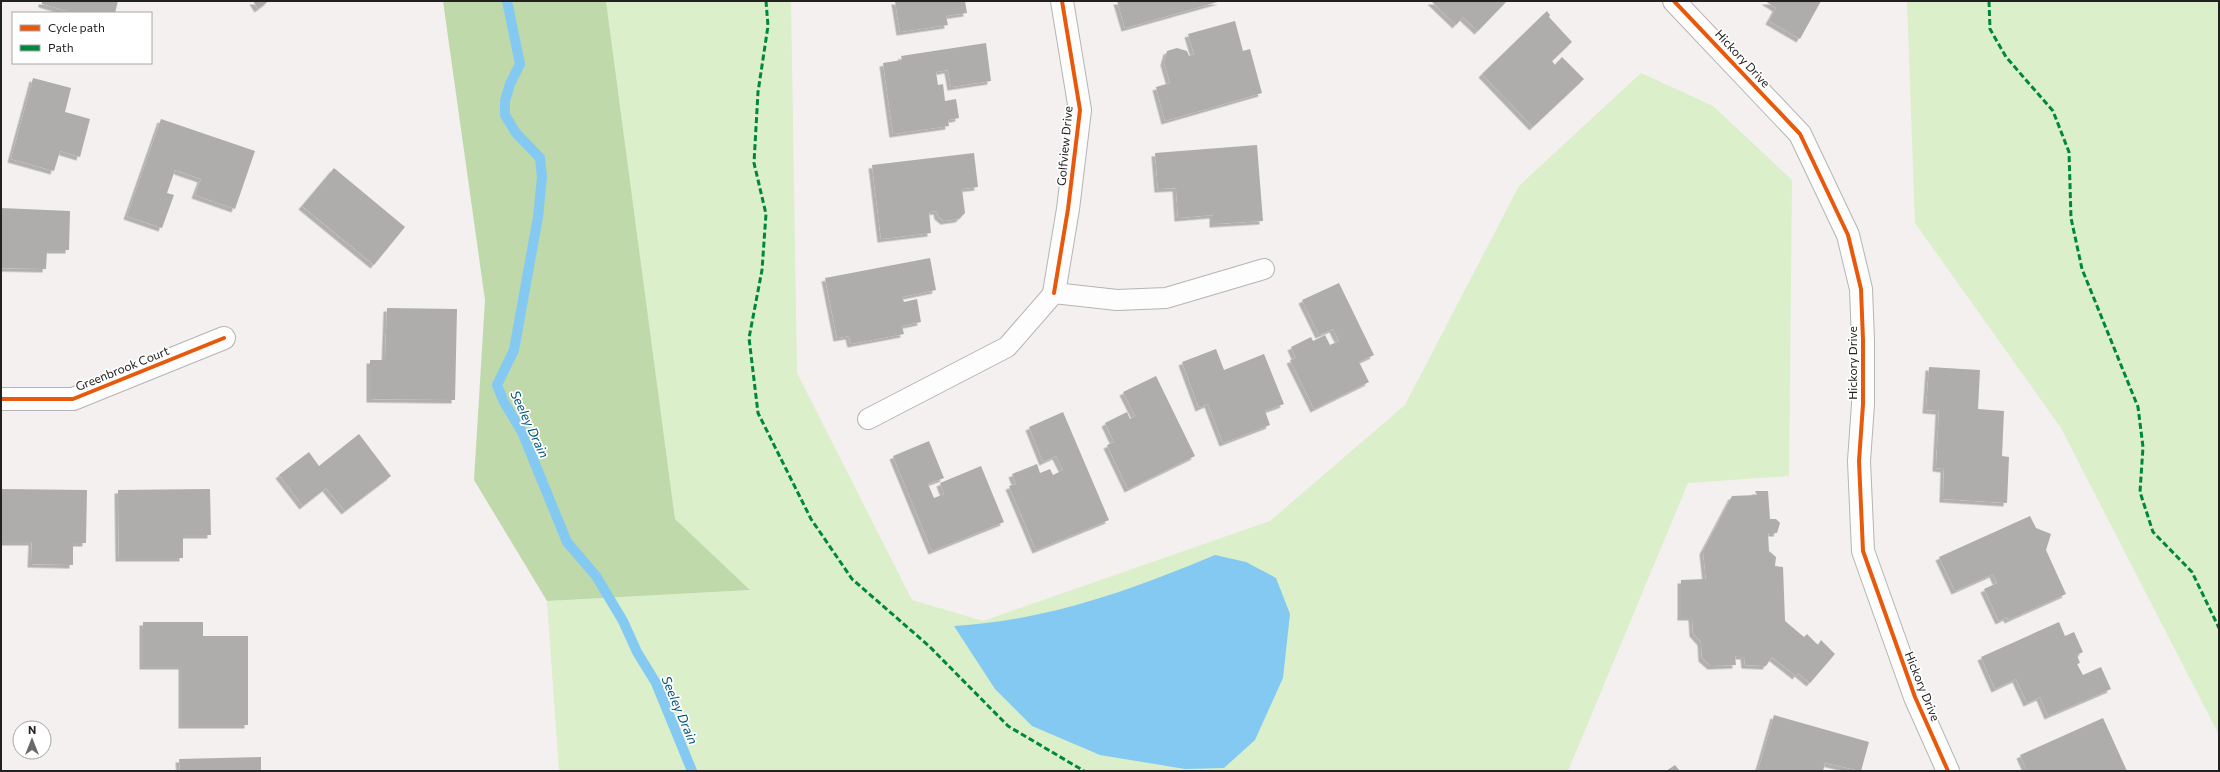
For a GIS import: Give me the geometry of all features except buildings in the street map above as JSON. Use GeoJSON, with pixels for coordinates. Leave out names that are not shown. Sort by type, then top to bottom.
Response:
{"type":"FeatureCollection","features":[{"type":"Feature","properties":{"kind":"street","name":"Golfview Drive"},"geometry":{"type":"LineString","coordinates":[[1054,293],[1068,209],[1080,110],[1062,1]]}},
{"type":"Feature","properties":{"kind":"street","name":"Hickory Drive"},"geometry":{"type":"LineString","coordinates":[[1674,1],[1800,134],[1848,235],[1861,289],[1863,404],[1859,461],[1863,551],[1915,697],[1948,771]]}},
{"type":"Feature","properties":{"kind":"street","name":"Greenbrook Court"},"geometry":{"type":"LineString","coordinates":[[1,399],[73,399],[224,338]]}},
{"type":"Feature","properties":{"kind":"lane"},"geometry":{"type":"LineString","coordinates":[[868,419],[1007,347],[1054,293],[1117,300],[1166,298],[1264,269]]}},
{"type":"Feature","properties":{"kind":"green space"},"geometry":{"type":"Polygon","coordinates":[[[443,1],[606,1],[675,519],[750,590],[547,601],[474,480],[485,300],[443,1]]]}},
{"type":"Feature","properties":{"kind":"green space"},"geometry":{"type":"Polygon","coordinates":[[[606,1],[791,1],[797,373],[912,600],[983,621],[1270,521],[1405,405],[1519,186],[1641,73],[1713,106],[1792,180],[1789,476],[1688,483],[1568,771],[559,771],[547,601],[750,590],[675,519],[606,1]]]}},
{"type":"Feature","properties":{"kind":"green space"},"geometry":{"type":"Polygon","coordinates":[[[1907,1],[2219,1],[2219,735],[2061,428],[1915,223],[1907,1]]]}},
{"type":"Feature","properties":{"kind":"water"},"geometry":{"type":"Polygon","coordinates":[[[1215,555],[1246,562],[1276,578],[1290,614],[1283,678],[1255,740],[1224,768],[1185,769],[1100,755],[1032,726],[995,689],[954,626],[1022,618],[1055,611],[1120,592],[1215,555]]]}},
{"type":"Feature","properties":{"kind":"waterway","name":"Seeley Drain"},"geometry":{"type":"LineString","coordinates":[[507,1],[520,64],[510,84],[505,101],[505,115],[516,133],[540,158],[542,177],[538,217],[514,350],[497,385],[504,402],[522,432],[567,542],[596,576],[623,621],[637,652],[656,683],[692,771]]}},
{"type":"Feature","properties":{"kind":"marked path"},"geometry":{"type":"LineString","coordinates":[[766,1],[768,26],[758,92],[754,163],[766,214],[762,270],[749,338],[758,413],[811,519],[852,579],[929,646],[1008,726],[1084,771]]}},
{"type":"Feature","properties":{"kind":"marked path"},"geometry":{"type":"LineString","coordinates":[[1989,1],[1990,29],[2006,57],[2053,111],[2069,152],[2071,218],[2082,269],[2138,407],[2143,447],[2140,492],[2153,532],[2192,572],[2219,628]]}},
{"type":"Feature","properties":{"kind":"cycle path"},"geometry":{"type":"LineString","coordinates":[[1054,293],[1068,209],[1080,110],[1062,1]]}},
{"type":"Feature","properties":{"kind":"cycle path"},"geometry":{"type":"LineString","coordinates":[[1674,1],[1800,134],[1848,235],[1861,289],[1863,404],[1859,461],[1863,551],[1915,697],[1948,771]]}},
{"type":"Feature","properties":{"kind":"cycle path"},"geometry":{"type":"LineString","coordinates":[[1,399],[73,399],[224,338]]}}]}
